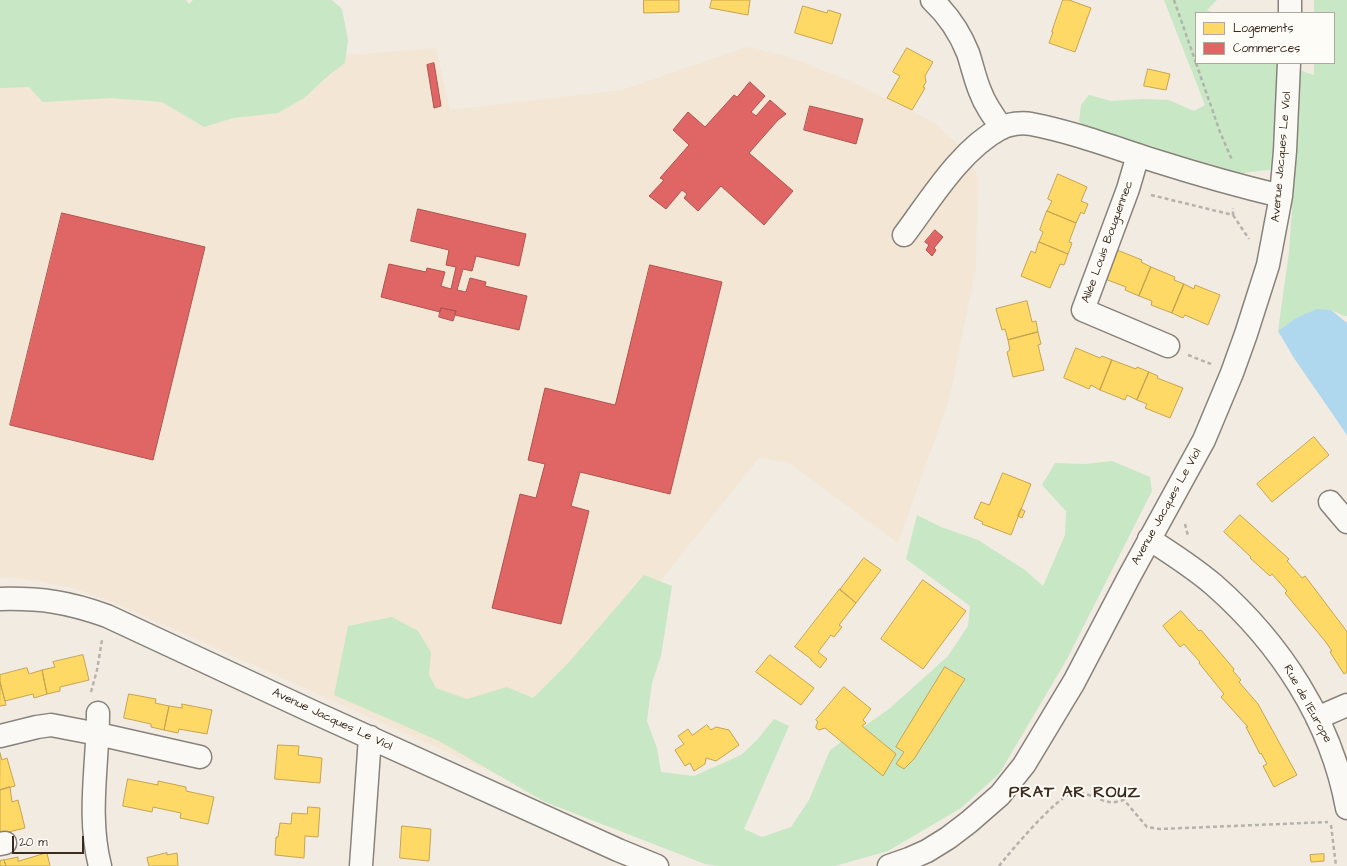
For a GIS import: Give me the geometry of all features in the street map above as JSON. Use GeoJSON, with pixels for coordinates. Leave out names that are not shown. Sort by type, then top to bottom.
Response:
{"type":"FeatureCollection","features":[{"type":"Feature","properties":{"kind":"street"},"geometry":{"type":"LineString","coordinates":[[932,0],[953,24],[961,38],[988,109],[1002,128]]}},
{"type":"Feature","properties":{"kind":"street"},"geometry":{"type":"LineString","coordinates":[[1290,0],[1290,12]]}},
{"type":"Feature","properties":{"kind":"street","name":"Avenue Jacques Le Viol"},"geometry":{"type":"LineString","coordinates":[[889,866],[927,851],[948,838],[986,807],[1011,781],[1036,746],[1059,709],[1149,539],[1204,440],[1232,373],[1249,327],[1268,265],[1282,196],[1286,143],[1288,64]]}},
{"type":"Feature","properties":{"kind":"street"},"geometry":{"type":"LineString","coordinates":[[904,236],[947,178],[970,152],[1002,128],[1019,124],[1030,124],[1067,133],[1238,185],[1282,196]]}},
{"type":"Feature","properties":{"kind":"street","name":"Allée Louis Bouguennec"},"geometry":{"type":"LineString","coordinates":[[1138,155],[1128,189],[1083,310],[1168,346]]}},
{"type":"Feature","properties":{"kind":"street"},"geometry":{"type":"LineString","coordinates":[[1330,502],[1347,522]]}},
{"type":"Feature","properties":{"kind":"street","name":"Rue de l'Europe"},"geometry":{"type":"LineString","coordinates":[[1149,539],[1212,584],[1256,626],[1293,674],[1317,718],[1336,760],[1342,781],[1337,816]]}},
{"type":"Feature","properties":{"kind":"street","name":"Avenue Jacques Le Viol"},"geometry":{"type":"LineString","coordinates":[[0,599],[46,600],[84,607],[107,616],[605,844],[657,866]]}},
{"type":"Feature","properties":{"kind":"street"},"geometry":{"type":"LineString","coordinates":[[1317,718],[1347,705]]}},
{"type":"Feature","properties":{"kind":"street"},"geometry":{"type":"LineString","coordinates":[[98,724],[93,821],[100,866]]}},
{"type":"Feature","properties":{"kind":"street"},"geometry":{"type":"LineString","coordinates":[[0,736],[38,727],[98,724],[200,757]]}},
{"type":"Feature","properties":{"kind":"street"},"geometry":{"type":"LineString","coordinates":[[361,866],[370,737]]}},
{"type":"Feature","properties":{"kind":"path"},"geometry":{"type":"LineString","coordinates":[[1174,0],[1195,60]]}},
{"type":"Feature","properties":{"kind":"path"},"geometry":{"type":"LineString","coordinates":[[1128,189],[1233,215],[1238,185],[1196,64]]}},
{"type":"Feature","properties":{"kind":"path"},"geometry":{"type":"LineString","coordinates":[[1168,346],[1232,373]]}},
{"type":"Feature","properties":{"kind":"path"},"geometry":{"type":"LineString","coordinates":[[98,724],[88,704],[97,670],[107,616]]}},
{"type":"Feature","properties":{"kind":"path"},"geometry":{"type":"LineString","coordinates":[[999,866],[1021,838],[1031,828],[1060,800],[1073,793],[1110,802],[1124,800],[1147,827],[1160,829],[1330,822],[1337,816]]}},
{"type":"Feature","properties":{"kind":"path"},"geometry":{"type":"LineString","coordinates":[[1330,822],[1337,816]]}},
{"type":"Feature","properties":{"kind":"path"},"geometry":{"type":"LineString","coordinates":[[1330,822],[1336,866]]}},
{"type":"Feature","properties":{"kind":"shaded area"},"geometry":{"type":"Polygon","coordinates":[[[747,47],[789,57],[850,81],[932,121],[961,147],[978,177],[976,268],[949,400],[898,543],[789,463],[759,458],[594,664],[527,788],[118,604],[74,588],[26,579],[0,577],[0,61],[287,60],[436,48],[450,110],[621,90],[747,47]]]}},
{"type":"Feature","properties":{"kind":"green space"},"geometry":{"type":"Polygon","coordinates":[[[0,0],[186,0],[189,4],[193,0],[332,0],[342,9],[348,40],[345,63],[329,75],[304,98],[278,113],[233,118],[204,127],[162,102],[112,98],[43,102],[29,87],[0,88],[0,0]]]}},
{"type":"Feature","properties":{"kind":"green space"},"geometry":{"type":"Polygon","coordinates":[[[1164,0],[1217,0],[1207,10],[1210,12],[1195,12],[1195,64],[1281,64],[1314,75],[1314,64],[1335,64],[1335,12],[1314,12],[1314,0],[1347,0],[1347,316],[1331,310],[1296,318],[1278,331],[1289,252],[1292,210],[1290,167],[1228,175],[1152,146],[1087,131],[1079,121],[1081,105],[1089,95],[1111,101],[1142,99],[1169,100],[1194,111],[1205,105],[1164,0]]]}},
{"type":"Feature","properties":{"kind":"green space"},"geometry":{"type":"Polygon","coordinates":[[[1112,461],[1150,477],[1152,491],[1067,659],[999,774],[961,808],[888,851],[835,866],[719,866],[705,864],[545,802],[439,741],[334,695],[348,626],[392,617],[418,631],[431,652],[429,675],[436,688],[467,699],[507,687],[533,698],[571,660],[644,575],[672,586],[661,656],[652,683],[647,721],[657,748],[661,772],[694,776],[741,755],[757,740],[774,719],[789,726],[744,829],[762,837],[791,827],[809,800],[830,750],[889,709],[948,656],[968,626],[970,606],[906,559],[917,515],[941,527],[978,540],[1025,570],[1043,586],[1065,535],[1066,511],[1042,485],[1055,463],[1085,464],[1112,461]]]}},
{"type":"Feature","properties":{"kind":"water"},"geometry":{"type":"Polygon","coordinates":[[[1317,309],[1331,310],[1347,323],[1347,435],[1294,358],[1278,331],[1296,318],[1317,309]]]}},
{"type":"Feature","properties":{"kind":"building: Logements"},"geometry":{"type":"Polygon","coordinates":[[[644,0],[679,0],[679,12],[644,13],[644,0]]]}},
{"type":"Feature","properties":{"kind":"building: Logements"},"geometry":{"type":"Polygon","coordinates":[[[712,0],[750,0],[748,15],[710,8],[712,0]]]}},
{"type":"Feature","properties":{"kind":"building: Logements"},"geometry":{"type":"Polygon","coordinates":[[[1063,0],[1069,0],[1091,8],[1075,52],[1049,43],[1063,0]]]}},
{"type":"Feature","properties":{"kind":"building: Logements"},"geometry":{"type":"Polygon","coordinates":[[[803,6],[827,13],[828,10],[841,14],[832,44],[795,33],[803,6]]]}},
{"type":"Feature","properties":{"kind":"building: Logements"},"geometry":{"type":"Polygon","coordinates":[[[907,48],[933,62],[925,76],[926,82],[923,87],[925,88],[912,110],[887,98],[900,76],[893,72],[907,48]]]}},
{"type":"Feature","properties":{"kind":"building: Logements"},"geometry":{"type":"Polygon","coordinates":[[[1148,69],[1170,74],[1166,90],[1144,86],[1148,69]]]}},
{"type":"Feature","properties":{"kind":"building: Logements"},"geometry":{"type":"Polygon","coordinates":[[[1058,174],[1087,187],[1081,201],[1088,204],[1084,214],[1081,212],[1076,223],[1047,211],[1052,201],[1048,199],[1058,174]]]}},
{"type":"Feature","properties":{"kind":"building: Logements"},"geometry":{"type":"Polygon","coordinates":[[[1047,211],[1076,223],[1069,242],[1072,243],[1068,254],[1039,242],[1043,232],[1040,230],[1047,211]]]}},
{"type":"Feature","properties":{"kind":"building: Logements"},"geometry":{"type":"Polygon","coordinates":[[[1039,242],[1068,254],[1064,265],[1060,264],[1050,288],[1021,276],[1031,251],[1035,253],[1039,242]]]}},
{"type":"Feature","properties":{"kind":"building: Logements"},"geometry":{"type":"Polygon","coordinates":[[[1117,250],[1142,260],[1141,262],[1151,267],[1139,296],[1125,290],[1126,287],[1105,279],[1117,250]]]}},
{"type":"Feature","properties":{"kind":"building: Logements"},"geometry":{"type":"Polygon","coordinates":[[[1151,267],[1175,277],[1174,280],[1184,284],[1172,313],[1151,305],[1152,301],[1139,296],[1151,267]]]}},
{"type":"Feature","properties":{"kind":"building: Logements"},"geometry":{"type":"Polygon","coordinates":[[[1184,284],[1194,289],[1195,285],[1220,295],[1208,325],[1185,315],[1183,318],[1172,313],[1184,284]]]}},
{"type":"Feature","properties":{"kind":"building: Logements"},"geometry":{"type":"Polygon","coordinates":[[[1027,301],[1032,322],[1036,321],[1038,332],[1008,340],[1005,329],[1002,330],[996,309],[1027,301]]]}},
{"type":"Feature","properties":{"kind":"building: Logements"},"geometry":{"type":"Polygon","coordinates":[[[1038,332],[1041,344],[1038,345],[1044,370],[1013,377],[1007,352],[1010,350],[1008,340],[1038,332]]]}},
{"type":"Feature","properties":{"kind":"building: Logements"},"geometry":{"type":"Polygon","coordinates":[[[1076,348],[1100,358],[1102,356],[1112,360],[1100,390],[1091,385],[1089,389],[1064,378],[1076,348]]]}},
{"type":"Feature","properties":{"kind":"building: Logements"},"geometry":{"type":"Polygon","coordinates":[[[1112,360],[1149,372],[1137,400],[1127,395],[1125,400],[1100,390],[1112,360]]]}},
{"type":"Feature","properties":{"kind":"building: Logements"},"geometry":{"type":"Polygon","coordinates":[[[1149,372],[1158,376],[1157,378],[1183,388],[1170,418],[1145,408],[1147,404],[1137,400],[1149,372]]]}},
{"type":"Feature","properties":{"kind":"building: Logements"},"geometry":{"type":"Polygon","coordinates":[[[1314,437],[1329,455],[1272,502],[1257,484],[1314,437]]]}},
{"type":"Feature","properties":{"kind":"building: Logements"},"geometry":{"type":"Polygon","coordinates":[[[1003,473],[1031,484],[1011,535],[982,524],[983,522],[974,518],[981,502],[989,505],[1003,473]]]}},
{"type":"Feature","properties":{"kind":"building: Logements"},"geometry":{"type":"Polygon","coordinates":[[[1021,509],[1025,511],[1022,518],[1018,516],[1021,509]]]}},
{"type":"Feature","properties":{"kind":"building: Logements"},"geometry":{"type":"Polygon","coordinates":[[[1240,515],[1289,559],[1287,561],[1302,578],[1305,576],[1345,629],[1347,632],[1347,672],[1344,674],[1330,652],[1332,651],[1285,593],[1287,591],[1272,574],[1270,576],[1224,532],[1240,515]]]}},
{"type":"Feature","properties":{"kind":"building: Logements"},"geometry":{"type":"Polygon","coordinates":[[[864,558],[881,570],[856,603],[840,590],[864,558]]]}},
{"type":"Feature","properties":{"kind":"building: Logements"},"geometry":{"type":"Polygon","coordinates":[[[923,580],[966,611],[923,669],[881,639],[923,580]]]}},
{"type":"Feature","properties":{"kind":"building: Logements"},"geometry":{"type":"Polygon","coordinates":[[[840,589],[856,603],[839,625],[842,627],[834,637],[831,635],[818,652],[827,659],[820,668],[795,647],[840,589]]]}},
{"type":"Feature","properties":{"kind":"building: Logements"},"geometry":{"type":"Polygon","coordinates":[[[1181,611],[1199,631],[1201,630],[1234,669],[1233,671],[1241,680],[1239,682],[1258,704],[1297,775],[1274,787],[1263,766],[1267,764],[1246,727],[1248,727],[1221,697],[1224,694],[1199,663],[1200,662],[1184,644],[1180,647],[1163,626],[1181,611]]]}},
{"type":"Feature","properties":{"kind":"building: Logements"},"geometry":{"type":"Polygon","coordinates":[[[83,655],[89,680],[60,687],[60,691],[47,694],[42,670],[55,667],[53,662],[83,655]]]}},
{"type":"Feature","properties":{"kind":"building: Logements"},"geometry":{"type":"Polygon","coordinates":[[[770,655],[814,688],[801,705],[756,672],[770,655]]]}},
{"type":"Feature","properties":{"kind":"building: Logements"},"geometry":{"type":"Polygon","coordinates":[[[945,667],[965,679],[914,759],[904,769],[896,764],[904,752],[896,747],[945,667]]]}},
{"type":"Feature","properties":{"kind":"building: Logements"},"geometry":{"type":"Polygon","coordinates":[[[27,668],[29,674],[42,670],[47,694],[34,698],[33,694],[5,701],[0,682],[0,675],[27,668]]]}},
{"type":"Feature","properties":{"kind":"building: Logements"},"geometry":{"type":"Polygon","coordinates":[[[0,682],[6,705],[0,706],[0,682]]]}},
{"type":"Feature","properties":{"kind":"building: Logements"},"geometry":{"type":"Polygon","coordinates":[[[844,687],[871,709],[863,720],[866,723],[862,726],[896,754],[883,776],[825,728],[819,730],[816,728],[818,722],[816,720],[844,687]]]}},
{"type":"Feature","properties":{"kind":"building: Logements"},"geometry":{"type":"Polygon","coordinates":[[[129,694],[156,699],[155,703],[169,706],[164,730],[151,727],[151,724],[124,718],[129,694]]]}},
{"type":"Feature","properties":{"kind":"building: Logements"},"geometry":{"type":"Polygon","coordinates":[[[182,704],[212,710],[207,734],[179,729],[178,733],[164,730],[169,706],[182,708],[182,704]]]}},
{"type":"Feature","properties":{"kind":"building: Logements"},"geometry":{"type":"Polygon","coordinates":[[[707,725],[711,730],[716,727],[729,730],[739,745],[716,761],[706,758],[705,764],[694,771],[690,763],[685,766],[675,750],[684,744],[678,736],[688,729],[692,735],[707,725]]]}},
{"type":"Feature","properties":{"kind":"building: Logements"},"geometry":{"type":"Polygon","coordinates":[[[278,745],[299,746],[298,755],[322,758],[320,783],[275,779],[278,745]]]}},
{"type":"Feature","properties":{"kind":"building: Logements"},"geometry":{"type":"Polygon","coordinates":[[[0,753],[2,760],[7,758],[15,786],[0,790],[0,753]]]}},
{"type":"Feature","properties":{"kind":"building: Logements"},"geometry":{"type":"Polygon","coordinates":[[[128,779],[158,785],[158,781],[186,787],[186,791],[214,797],[208,824],[180,818],[181,813],[153,807],[152,812],[123,806],[128,779]]]}},
{"type":"Feature","properties":{"kind":"building: Logements"},"geometry":{"type":"Polygon","coordinates":[[[10,787],[12,802],[18,800],[25,828],[0,834],[0,790],[10,787]]]}},
{"type":"Feature","properties":{"kind":"building: Logements"},"geometry":{"type":"Polygon","coordinates":[[[308,807],[320,808],[318,837],[305,836],[304,858],[275,855],[276,837],[278,837],[280,823],[291,824],[292,813],[307,814],[308,807]]]}},
{"type":"Feature","properties":{"kind":"building: Logements"},"geometry":{"type":"Polygon","coordinates":[[[402,826],[431,829],[429,861],[400,858],[402,826]]]}},
{"type":"Feature","properties":{"kind":"building: Logements"},"geometry":{"type":"Polygon","coordinates":[[[47,853],[50,866],[6,866],[4,860],[18,857],[18,861],[47,853]]]}},
{"type":"Feature","properties":{"kind":"building: Logements"},"geometry":{"type":"Polygon","coordinates":[[[167,853],[167,855],[177,853],[178,866],[149,866],[147,858],[167,853]]]}},
{"type":"Feature","properties":{"kind":"building: Logements"},"geometry":{"type":"Polygon","coordinates":[[[1324,854],[1324,861],[1311,862],[1310,855],[1324,854]]]}},
{"type":"Feature","properties":{"kind":"building: Logements"},"geometry":{"type":"Polygon","coordinates":[[[4,860],[6,866],[0,866],[0,861],[4,860]]]}},
{"type":"Feature","properties":{"kind":"building: Commerces"},"geometry":{"type":"Polygon","coordinates":[[[434,63],[441,106],[434,108],[427,65],[434,63]]]}},
{"type":"Feature","properties":{"kind":"building: Commerces"},"geometry":{"type":"Polygon","coordinates":[[[750,82],[765,96],[751,112],[756,116],[770,100],[786,114],[778,120],[749,153],[793,191],[764,225],[721,186],[698,211],[684,198],[687,194],[682,190],[666,209],[649,196],[664,180],[660,178],[689,145],[673,130],[688,112],[705,127],[734,95],[737,97],[750,82]]]}},
{"type":"Feature","properties":{"kind":"building: Commerces"},"geometry":{"type":"Polygon","coordinates":[[[810,106],[863,119],[856,144],[804,130],[810,106]]]}},
{"type":"Feature","properties":{"kind":"building: Commerces"},"geometry":{"type":"Polygon","coordinates":[[[418,209],[526,234],[519,266],[476,256],[472,271],[463,269],[457,290],[466,292],[470,278],[486,282],[485,286],[527,296],[519,330],[455,315],[456,311],[441,308],[440,312],[381,297],[389,264],[426,272],[427,268],[445,272],[441,286],[451,289],[456,267],[446,265],[449,250],[411,241],[418,209]]]}},
{"type":"Feature","properties":{"kind":"building: Commerces"},"geometry":{"type":"Polygon","coordinates":[[[62,213],[205,247],[153,460],[10,425],[62,213]]]}},
{"type":"Feature","properties":{"kind":"building: Commerces"},"geometry":{"type":"Polygon","coordinates":[[[935,230],[943,237],[934,248],[936,250],[932,256],[926,250],[929,245],[925,242],[935,230]]]}},
{"type":"Feature","properties":{"kind":"building: Commerces"},"geometry":{"type":"Polygon","coordinates":[[[650,265],[722,282],[670,494],[580,472],[571,506],[589,511],[561,624],[492,608],[520,494],[536,498],[545,464],[528,460],[545,388],[615,405],[650,265]]]}},
{"type":"Feature","properties":{"kind":"building: Commerces"},"geometry":{"type":"Polygon","coordinates":[[[441,308],[456,311],[453,321],[439,317],[441,308]]]}},
{"type":"Feature","properties":{"kind":"district","name":"PRAT AR ROUZ"},"geometry":{"type":"Point","coordinates":[1075,794]}}]}
